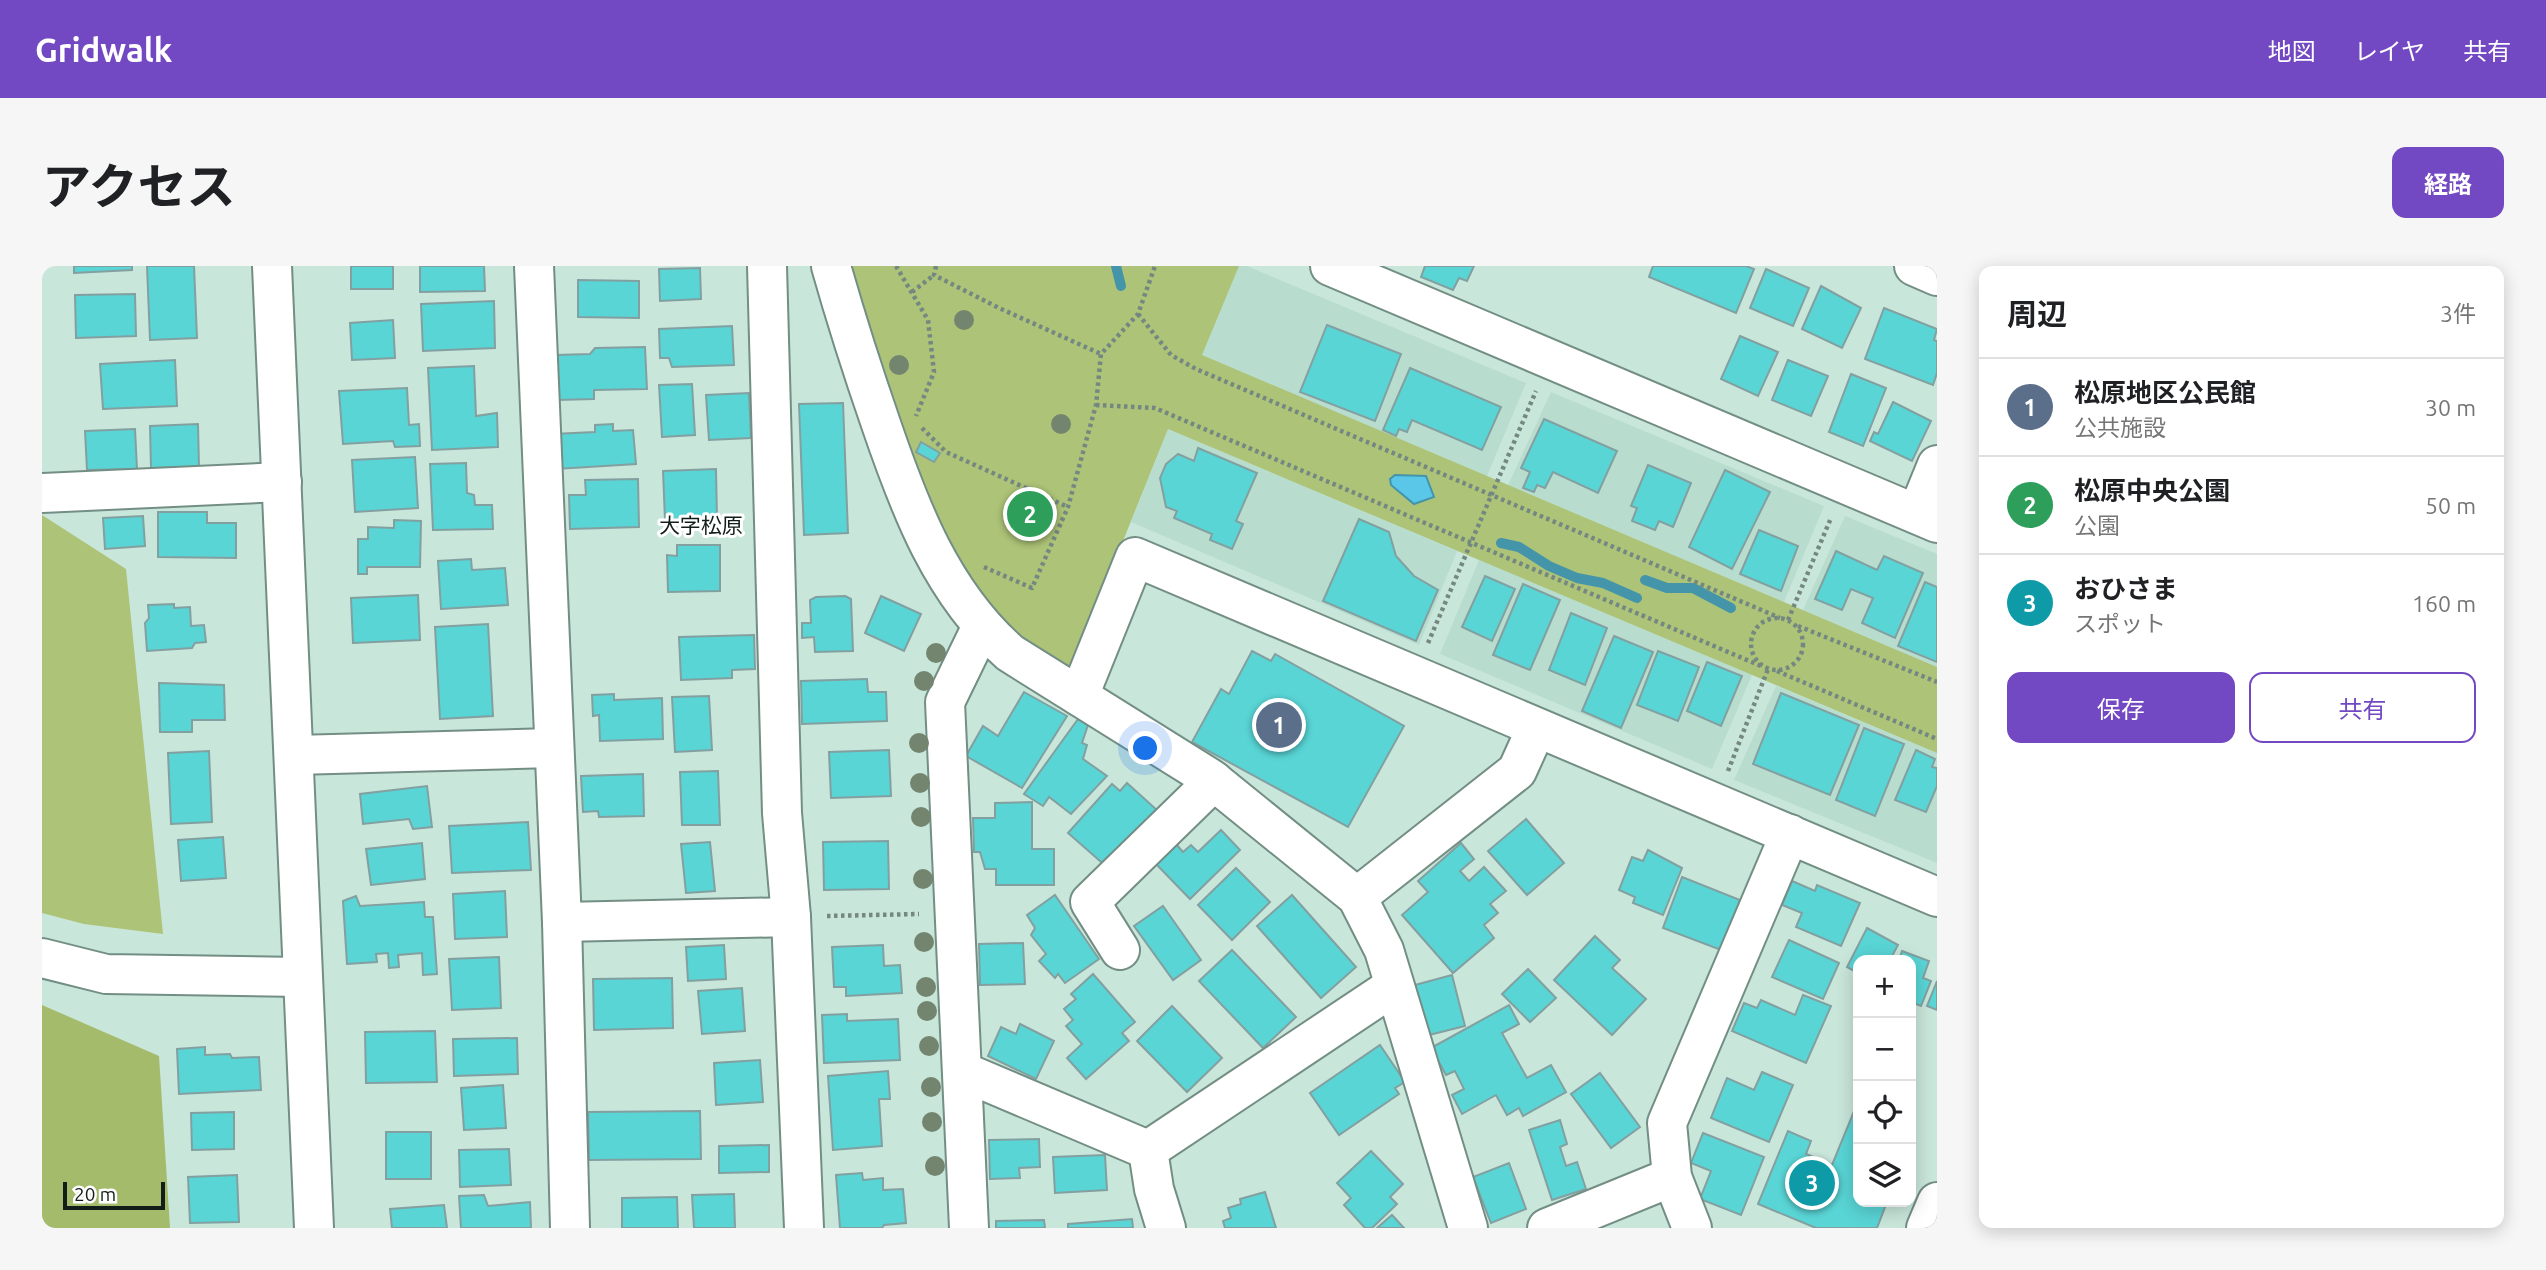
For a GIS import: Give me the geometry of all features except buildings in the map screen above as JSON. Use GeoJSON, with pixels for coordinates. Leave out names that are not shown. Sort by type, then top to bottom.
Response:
{"type":"FeatureCollection","features":[{"type":"Feature","properties":{"kind":"street"},"geometry":{"type":"LineString","coordinates":[[272,266],[314,1228]]}},
{"type":"Feature","properties":{"kind":"street"},"geometry":{"type":"LineString","coordinates":[[534,266],[552,748],[562,922],[570,1228]]}},
{"type":"Feature","properties":{"kind":"street"},"geometry":{"type":"LineString","coordinates":[[767,266],[782,799],[791,917],[804,1228]]}},
{"type":"Feature","properties":{"kind":"street"},"geometry":{"type":"LineString","coordinates":[[831,266],[849,332],[902,485],[940,569],[971,613],[1010,653],[1214,781],[1357,897],[1384,950],[1468,1228]]}},
{"type":"Feature","properties":{"kind":"street"},"geometry":{"type":"LineString","coordinates":[[1330,266],[1927,518],[1937,465]]}},
{"type":"Feature","properties":{"kind":"street"},"geometry":{"type":"LineString","coordinates":[[1914,266],[1937,276]]}},
{"type":"Feature","properties":{"kind":"street"},"geometry":{"type":"LineString","coordinates":[[42,493],[282,482]]}},
{"type":"Feature","properties":{"kind":"street"},"geometry":{"type":"LineString","coordinates":[[1079,696],[1135,557],[1937,897]]}},
{"type":"Feature","properties":{"kind":"street"},"geometry":{"type":"LineString","coordinates":[[969,1228],[964,1072],[945,702],[971,613]]}},
{"type":"Feature","properties":{"kind":"street"},"geometry":{"type":"LineString","coordinates":[[1357,897],[1517,771],[1536,729]]}},
{"type":"Feature","properties":{"kind":"street"},"geometry":{"type":"LineString","coordinates":[[295,755],[552,748]]}},
{"type":"Feature","properties":{"kind":"street"},"geometry":{"type":"LineString","coordinates":[[1120,950],[1090,902],[1214,781]]}},
{"type":"Feature","properties":{"kind":"street"},"geometry":{"type":"LineString","coordinates":[[1692,1228],[1672,1177],[1667,1123],[1790,834]]}},
{"type":"Feature","properties":{"kind":"street"},"geometry":{"type":"LineString","coordinates":[[562,922],[791,917]]}},
{"type":"Feature","properties":{"kind":"street"},"geometry":{"type":"LineString","coordinates":[[42,958],[106,974],[301,977]]}},
{"type":"Feature","properties":{"kind":"street"},"geometry":{"type":"LineString","coordinates":[[1148,1150],[1394,986]]}},
{"type":"Feature","properties":{"kind":"street"},"geometry":{"type":"LineString","coordinates":[[964,1072],[1148,1150]]}},
{"type":"Feature","properties":{"kind":"street"},"geometry":{"type":"LineString","coordinates":[[1148,1150],[1154,1189],[1166,1228]]}},
{"type":"Feature","properties":{"kind":"street"},"geometry":{"type":"LineString","coordinates":[[1547,1228],[1672,1177]]}},
{"type":"Feature","properties":{"kind":"street"},"geometry":{"type":"LineString","coordinates":[[1926,1228],[1937,1202]]}},
{"type":"Feature","properties":{"kind":"path"},"geometry":{"type":"LineString","coordinates":[[896,266],[928,320],[934,372],[914,420],[946,452],[1068,507]]}},
{"type":"Feature","properties":{"kind":"path"},"geometry":{"type":"LineString","coordinates":[[912,292],[934,275],[936,266]]}},
{"type":"Feature","properties":{"kind":"path"},"geometry":{"type":"LineString","coordinates":[[971,613],[976,564],[1032,588],[1068,507],[1096,405],[1101,354],[1138,314],[1155,266]]}},
{"type":"Feature","properties":{"kind":"path"},"geometry":{"type":"LineString","coordinates":[[934,275],[1101,354]]}},
{"type":"Feature","properties":{"kind":"path"},"geometry":{"type":"LineString","coordinates":[[1138,314],[1176,359],[1796,625],[1937,682]]}},
{"type":"Feature","properties":{"kind":"path"},"geometry":{"type":"LineString","coordinates":[[1423,655],[1541,380]]}},
{"type":"Feature","properties":{"kind":"path"},"geometry":{"type":"LineString","coordinates":[[1096,405],[1155,408],[1937,739]]}},
{"type":"Feature","properties":{"kind":"path"},"geometry":{"type":"LineString","coordinates":[[1788,620],[1831,517]]}},
{"type":"Feature","properties":{"kind":"path"},"geometry":{"type":"LineString","coordinates":[[1761,666],[1751,651],[1753,634],[1763,621],[1780,618]]}},
{"type":"Feature","properties":{"kind":"path"},"geometry":{"type":"LineString","coordinates":[[1777,671],[1794,665],[1803,650],[1804,641],[1796,625]]}},
{"type":"Feature","properties":{"kind":"path"},"geometry":{"type":"LineString","coordinates":[[1724,782],[1768,669]]}},
{"type":"Feature","properties":{"kind":"path"},"geometry":{"type":"LineString","coordinates":[[791,917],[924,914]]}},
{"type":"Feature","properties":{"kind":"shaded area"},"geometry":{"type":"Polygon","coordinates":[[[1239,266],[1247,266],[1526,383],[1487,476],[1201,355],[1239,266]]]}},
{"type":"Feature","properties":{"kind":"shaded area"},"geometry":{"type":"Polygon","coordinates":[[[1551,392],[1824,506],[1784,602],[1508,485],[1551,392]]]}},
{"type":"Feature","properties":{"kind":"shaded area"},"geometry":{"type":"Polygon","coordinates":[[[1168,429],[1457,551],[1419,645],[1131,522],[1168,429]]]}},
{"type":"Feature","properties":{"kind":"shaded area"},"geometry":{"type":"Polygon","coordinates":[[[1845,516],[1937,554],[1937,667],[1803,610],[1845,516]]]}},
{"type":"Feature","properties":{"kind":"shaded area"},"geometry":{"type":"Polygon","coordinates":[[[1479,560],[1752,675],[1712,769],[1440,654],[1479,560]]]}},
{"type":"Feature","properties":{"kind":"shaded area"},"geometry":{"type":"Polygon","coordinates":[[[1776,686],[1937,753],[1937,863],[1734,780],[1776,686]]]}},
{"type":"Feature","properties":{"kind":"green space"},"geometry":{"type":"Polygon","coordinates":[[[843,266],[1239,266],[1202,355],[1937,667],[1937,753],[1168,429],[1074,663],[1058,669],[1012,639],[920,505],[843,266]]]}},
{"type":"Feature","properties":{"kind":"green space"},"geometry":{"type":"Polygon","coordinates":[[[42,515],[126,569],[163,934],[84,924],[42,913],[42,515]]]}},
{"type":"Feature","properties":{"kind":"green space"},"geometry":{"type":"Polygon","coordinates":[[[42,1005],[159,1056],[170,1228],[42,1228],[42,1005]]]}},
{"type":"Feature","properties":{"kind":"water"},"geometry":{"type":"Polygon","coordinates":[[[1395,475],[1426,476],[1434,497],[1414,504],[1391,485],[1390,479],[1395,475]]]}},
{"type":"Feature","properties":{"kind":"waterway"},"geometry":{"type":"LineString","coordinates":[[1116,266],[1121,286]]}},
{"type":"Feature","properties":{"kind":"waterway"},"geometry":{"type":"LineString","coordinates":[[1501,543],[1519,547],[1549,566],[1577,578],[1603,583],[1637,598]]}},
{"type":"Feature","properties":{"kind":"waterway"},"geometry":{"type":"LineString","coordinates":[[1645,580],[1667,588],[1693,588],[1731,608]]}},
{"type":"Feature","properties":{"kind":"place","name":"松原中央公園"},"geometry":{"type":"Point","coordinates":[1030,514]}},
{"type":"Feature","properties":{"kind":"place","name":"松原地区公民館"},"geometry":{"type":"Point","coordinates":[1279,725]}},
{"type":"Feature","properties":{"kind":"place","name":"おひさま"},"geometry":{"type":"Point","coordinates":[1812,1183]}},
{"type":"Feature","properties":{"kind":"district","name":"大字松原"},"geometry":{"type":"Point","coordinates":[701,526]}}]}
